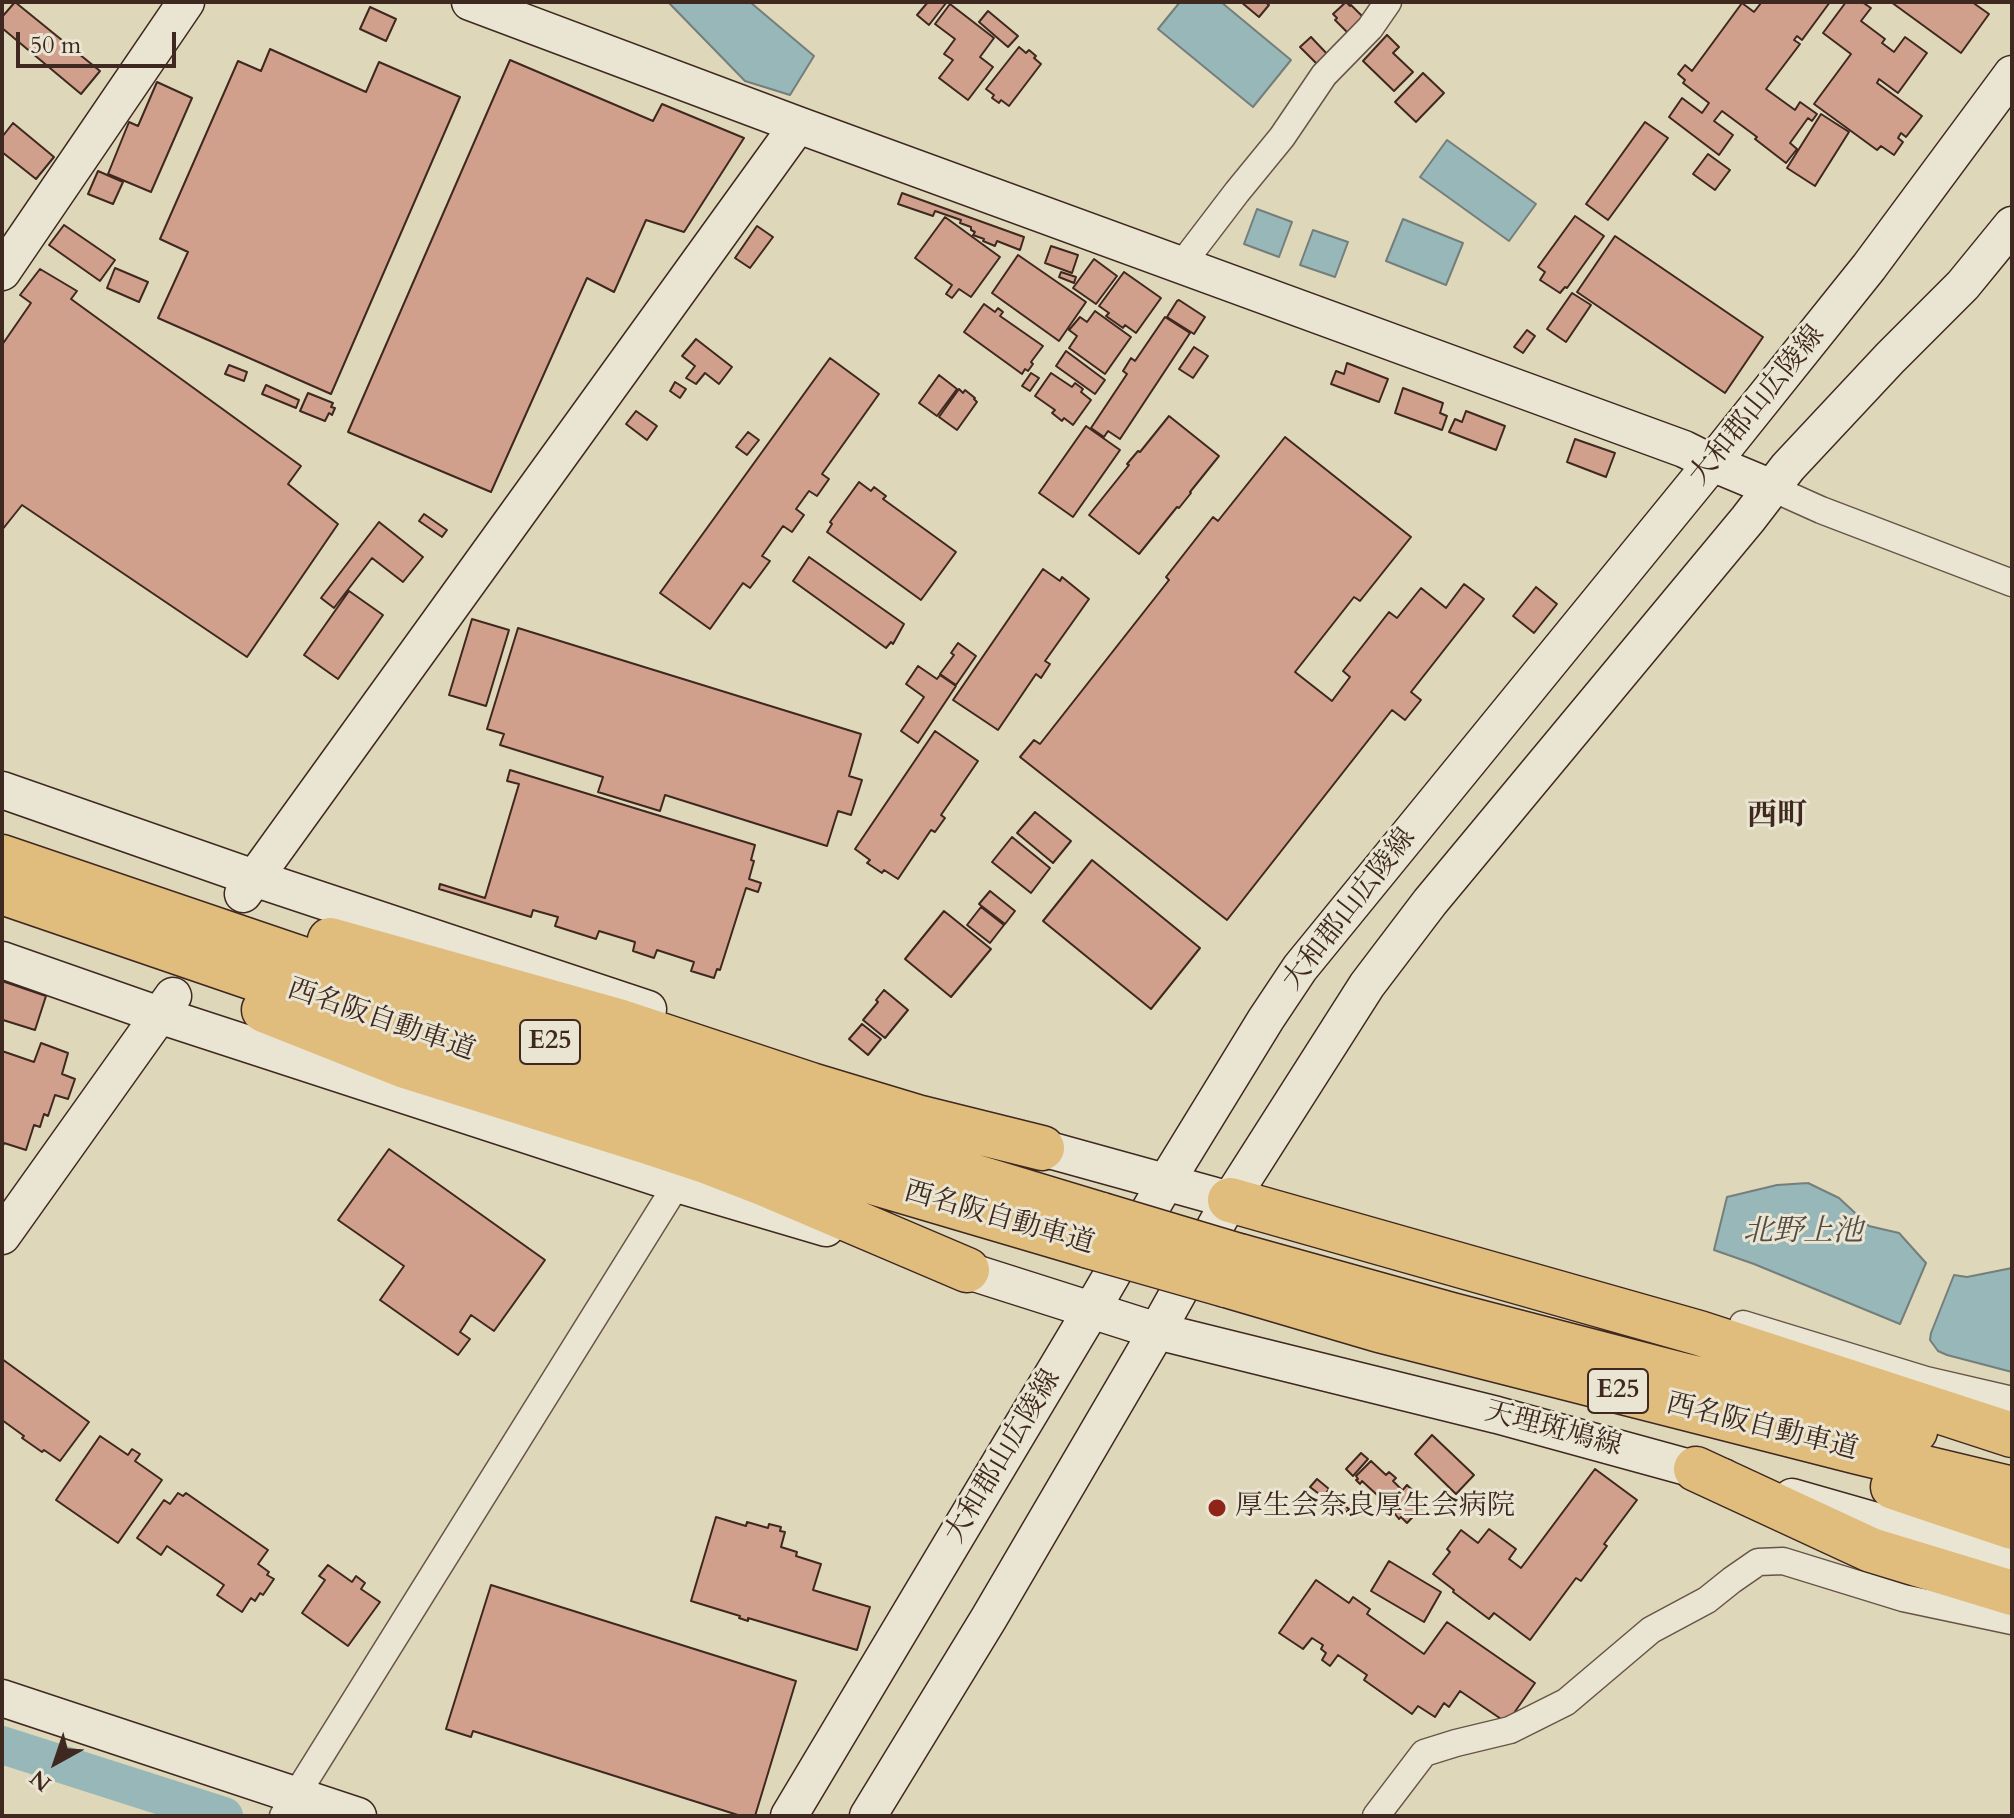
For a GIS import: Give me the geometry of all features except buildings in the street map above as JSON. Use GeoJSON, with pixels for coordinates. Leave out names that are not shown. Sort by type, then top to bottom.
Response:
{"type":"FeatureCollection","features":[{"type":"Feature","properties":{"kind":"highway"},"geometry":{"type":"LineString","coordinates":[[2,857],[200,906],[497,986],[618,1021],[917,1117],[1042,1148]]}},
{"type":"Feature","properties":{"kind":"highway","name":"西名阪自動車道"},"geometry":{"type":"LineString","coordinates":[[2,857],[508,1029],[817,1129],[1095,1231]]}},
{"type":"Feature","properties":{"kind":"highway","name":"西名阪自動車道"},"geometry":{"type":"LineString","coordinates":[[2,892],[452,1046],[821,1167],[1095,1231],[1233,1270],[1451,1315],[1663,1370],[2012,1453]]}},
{"type":"Feature","properties":{"kind":"highway"},"geometry":{"type":"LineString","coordinates":[[2,905],[405,1066],[708,1162],[967,1270]]}},
{"type":"Feature","properties":{"kind":"highway"},"geometry":{"type":"LineString","coordinates":[[1230,1200],[1699,1333],[2012,1435]]}},
{"type":"Feature","properties":{"kind":"highway","name":"西名阪自動車道"},"geometry":{"type":"LineString","coordinates":[[1233,1270],[1379,1330],[2012,1489]]}},
{"type":"Feature","properties":{"kind":"highway"},"geometry":{"type":"LineString","coordinates":[[1379,1330],[1481,1366],[1807,1457],[2012,1527]]}},
{"type":"Feature","properties":{"kind":"highway"},"geometry":{"type":"LineString","coordinates":[[1696,1469],[1871,1550],[2012,1593]]}},
{"type":"Feature","properties":{"kind":"street"},"geometry":{"type":"LineString","coordinates":[[470,2],[1684,449],[1821,510],[2012,583]]}},
{"type":"Feature","properties":{"kind":"street"},"geometry":{"type":"LineString","coordinates":[[1182,264],[1282,137],[1324,75],[1370,28],[1388,2]]}},
{"type":"Feature","properties":{"kind":"street"},"geometry":{"type":"LineString","coordinates":[[2,272],[183,3]]}},
{"type":"Feature","properties":{"kind":"street","name":"大和郡山広陵線"},"geometry":{"type":"LineString","coordinates":[[789,1816],[1166,1182],[1300,968],[1869,267],[2012,74]]}},
{"type":"Feature","properties":{"kind":"street"},"geometry":{"type":"LineString","coordinates":[[249,886],[798,125]]}},
{"type":"Feature","properties":{"kind":"street","name":"大和郡山広陵線"},"geometry":{"type":"LineString","coordinates":[[868,1816],[989,1618],[1230,1200],[1367,985],[1421,914],[1788,467],[1963,285],[2012,225]]}},
{"type":"Feature","properties":{"kind":"street"},"geometry":{"type":"LineString","coordinates":[[2,790],[249,886],[808,1062],[926,1108],[1042,1148],[1230,1200]]}},
{"type":"Feature","properties":{"kind":"street","name":"天理斑鳩線"},"geometry":{"type":"LineString","coordinates":[[2,960],[166,1006],[677,1184],[967,1270],[1157,1331],[1497,1415],[2012,1560]]}},
{"type":"Feature","properties":{"kind":"street"},"geometry":{"type":"LineString","coordinates":[[2,1236],[166,1006]]}},
{"type":"Feature","properties":{"kind":"street"},"geometry":{"type":"LineString","coordinates":[[290,1806],[677,1184]]}},
{"type":"Feature","properties":{"kind":"street"},"geometry":{"type":"LineString","coordinates":[[1743,1324],[1926,1380],[2012,1400]]}},
{"type":"Feature","properties":{"kind":"street"},"geometry":{"type":"LineString","coordinates":[[1376,1816],[1424,1753],[1510,1730],[1566,1702],[1651,1630],[1707,1600],[1758,1562],[1783,1561],[1903,1598],[2012,1621]]}},
{"type":"Feature","properties":{"kind":"street"},"geometry":{"type":"LineString","coordinates":[[2,1698],[290,1806],[358,1816]]}},
{"type":"Feature","properties":{"kind":"water"},"geometry":{"type":"Polygon","coordinates":[[[668,2],[750,2],[814,56],[790,95],[745,81],[668,2]]]}},
{"type":"Feature","properties":{"kind":"water"},"geometry":{"type":"Polygon","coordinates":[[[1180,2],[1221,2],[1291,60],[1253,107],[1158,29],[1180,2]]]}},
{"type":"Feature","properties":{"kind":"water"},"geometry":{"type":"Polygon","coordinates":[[[1447,140],[1536,204],[1509,241],[1420,177],[1447,140]]]}},
{"type":"Feature","properties":{"kind":"water"},"geometry":{"type":"Polygon","coordinates":[[[1257,209],[1292,222],[1279,257],[1244,244],[1257,209]]]}},
{"type":"Feature","properties":{"kind":"water"},"geometry":{"type":"Polygon","coordinates":[[[1403,219],[1463,243],[1446,285],[1386,261],[1403,219]]]}},
{"type":"Feature","properties":{"kind":"water"},"geometry":{"type":"Polygon","coordinates":[[[1313,230],[1348,242],[1335,277],[1300,265],[1313,230]]]}},
{"type":"Feature","properties":{"kind":"water","name":"北野上池"},"geometry":{"type":"Polygon","coordinates":[[[1808,1183],[1839,1198],[1869,1226],[1899,1233],[1926,1263],[1900,1324],[1714,1250],[1727,1197],[1777,1185],[1808,1183]]]}},
{"type":"Feature","properties":{"kind":"water"},"geometry":{"type":"Polygon","coordinates":[[[2012,1268],[2012,1372],[1938,1351],[1930,1340],[1931,1333],[1954,1275],[1967,1277],[2012,1268]]]}},
{"type":"Feature","properties":{"kind":"waterway"},"geometry":{"type":"LineString","coordinates":[[2,1745],[224,1816]]}},
{"type":"Feature","properties":{"kind":"place","name":"厚生会奈良厚生会病院"},"geometry":{"type":"Point","coordinates":[1217,1508]}},
{"type":"Feature","properties":{"kind":"district","name":"西町"},"geometry":{"type":"Point","coordinates":[1777,817]}}]}
